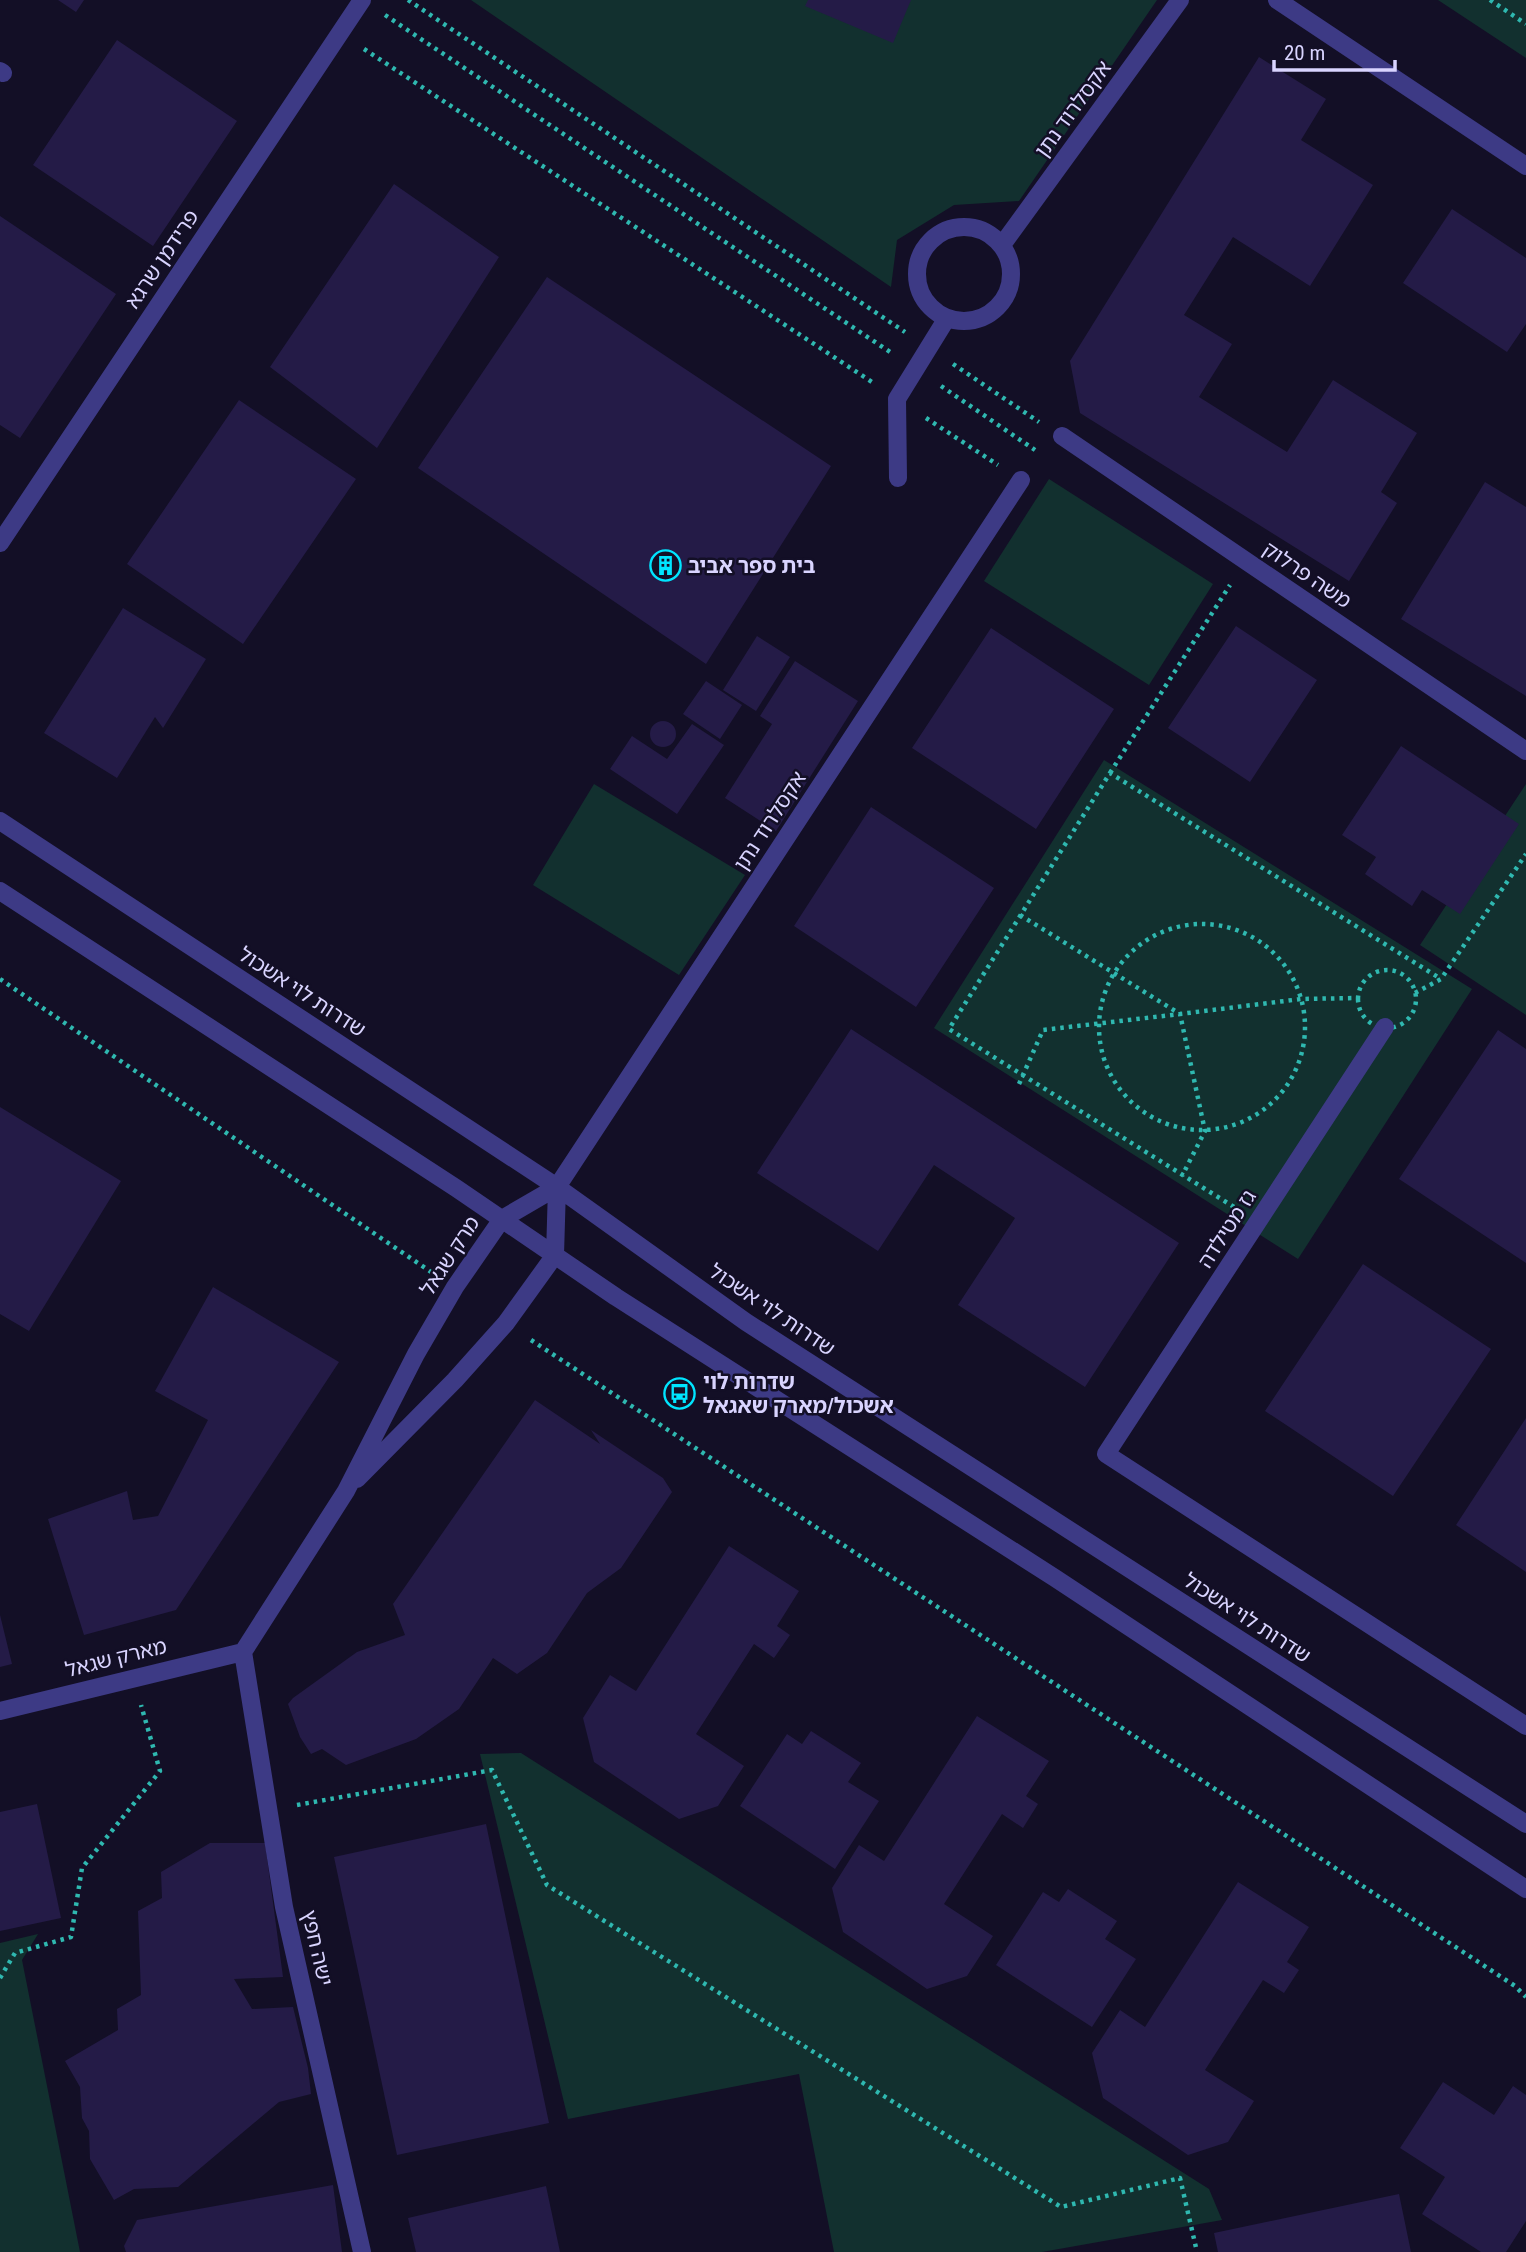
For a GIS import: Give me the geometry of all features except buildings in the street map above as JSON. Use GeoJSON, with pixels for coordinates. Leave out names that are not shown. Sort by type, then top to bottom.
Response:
{"type":"FeatureCollection","features":[{"type":"Feature","properties":{"kind":"street","name":"פרידמן שרגא"},"geometry":{"type":"LineString","coordinates":[[0,543],[362,0]]}},
{"type":"Feature","properties":{"kind":"street","name":"אקסלרוד נתן"},"geometry":{"type":"LineString","coordinates":[[1002,245],[1181,0]]}},
{"type":"Feature","properties":{"kind":"street"},"geometry":{"type":"LineString","coordinates":[[1278,0],[1526,166]]}},
{"type":"Feature","properties":{"kind":"street"},"geometry":{"type":"LineString","coordinates":[[960,226],[976,227],[991,234],[1002,245],[1009,259],[1009,289],[991,313],[977,320],[961,322],[947,318],[928,304],[917,283],[916,267],[931,239],[945,230],[960,226]]}},
{"type":"Feature","properties":{"kind":"street"},"geometry":{"type":"LineString","coordinates":[[898,478],[897,399],[947,318]]}},
{"type":"Feature","properties":{"kind":"street","name":"משה פרלוק"},"geometry":{"type":"LineString","coordinates":[[1062,436],[1526,751]]}},
{"type":"Feature","properties":{"kind":"street","name":"אקסלרוד נתן"},"geometry":{"type":"LineString","coordinates":[[557,1187],[1021,480]]}},
{"type":"Feature","properties":{"kind":"street","name":"שדרות לוי אשכול"},"geometry":{"type":"LineString","coordinates":[[0,821],[557,1187],[746,1322],[1526,1824]]}},
{"type":"Feature","properties":{"kind":"street"},"geometry":{"type":"LineString","coordinates":[[0,891],[502,1219],[616,1297],[1055,1578],[1526,1889]]}},
{"type":"Feature","properties":{"kind":"street","name":"גז מטילדה"},"geometry":{"type":"LineString","coordinates":[[1385,1027],[1106,1454],[1526,1726]]}},
{"type":"Feature","properties":{"kind":"street"},"geometry":{"type":"LineString","coordinates":[[555,1255],[557,1187]]}},
{"type":"Feature","properties":{"kind":"street","name":"מרק שגאל"},"geometry":{"type":"LineString","coordinates":[[243,1651],[345,1491],[415,1354],[455,1287],[502,1219],[557,1187]]}},
{"type":"Feature","properties":{"kind":"street","name":"מרק שגאל"},"geometry":{"type":"LineString","coordinates":[[345,1491],[455,1380],[506,1323],[555,1255]]}},
{"type":"Feature","properties":{"kind":"street","name":"מארק שגאל"},"geometry":{"type":"LineString","coordinates":[[0,1711],[243,1651]]}},
{"type":"Feature","properties":{"kind":"street","name":"ישה חפץ"},"geometry":{"type":"LineString","coordinates":[[243,1651],[284,1907],[362,2252]]}},
{"type":"Feature","properties":{"kind":"path"},"geometry":{"type":"LineString","coordinates":[[408,0],[1062,436]]}},
{"type":"Feature","properties":{"kind":"path"},"geometry":{"type":"LineString","coordinates":[[1490,0],[1526,24]]}},
{"type":"Feature","properties":{"kind":"path"},"geometry":{"type":"LineString","coordinates":[[361,47],[1021,480],[1039,452],[383,14]]}},
{"type":"Feature","properties":{"kind":"path"},"geometry":{"type":"LineString","coordinates":[[1246,561],[949,1029],[1258,1222]]}},
{"type":"Feature","properties":{"kind":"path"},"geometry":{"type":"LineString","coordinates":[[1110,773],[1441,979]]}},
{"type":"Feature","properties":{"kind":"path"},"geometry":{"type":"LineString","coordinates":[[1415,993],[1441,979],[1526,853]]}},
{"type":"Feature","properties":{"kind":"path"},"geometry":{"type":"LineString","coordinates":[[1020,915],[1180,1014],[1205,1131],[1182,1176]]}},
{"type":"Feature","properties":{"kind":"path"},"geometry":{"type":"LineString","coordinates":[[1186,925],[1216,925],[1245,933],[1270,950],[1289,972],[1301,999],[1305,1030],[1299,1060],[1285,1088],[1263,1110],[1236,1125],[1205,1131],[1172,1127],[1142,1112],[1117,1088],[1103,1058],[1098,1024],[1103,998],[1114,973],[1133,950],[1158,934],[1186,925]]}},
{"type":"Feature","properties":{"kind":"path"},"geometry":{"type":"LineString","coordinates":[[0,979],[455,1287]]}},
{"type":"Feature","properties":{"kind":"path"},"geometry":{"type":"LineString","coordinates":[[1019,1084],[1043,1030],[1301,999],[1358,998]]}},
{"type":"Feature","properties":{"kind":"path"},"geometry":{"type":"LineString","coordinates":[[506,1323],[1515,1986],[1526,1997]]}},
{"type":"Feature","properties":{"kind":"path"},"geometry":{"type":"LineString","coordinates":[[0,1978],[15,1953],[71,1937],[82,1868],[160,1771],[133,1677]]}},
{"type":"Feature","properties":{"kind":"path"},"geometry":{"type":"LineString","coordinates":[[268,1810],[492,1770],[547,1885],[1062,2207],[1180,2178],[1197,2252]]}},
{"type":"Feature","properties":{"kind":"green space"},"geometry":{"type":"Polygon","coordinates":[[[471,0],[1157,0],[1019,201],[954,205],[897,240],[891,287],[471,0]]]}},
{"type":"Feature","properties":{"kind":"green space"},"geometry":{"type":"Polygon","coordinates":[[[1438,0],[1526,0],[1526,58],[1438,0]]]}},
{"type":"Feature","properties":{"kind":"green space"},"geometry":{"type":"Polygon","coordinates":[[[1049,479],[1213,584],[1149,685],[984,581],[1049,479]]]}},
{"type":"Feature","properties":{"kind":"green space"},"geometry":{"type":"Polygon","coordinates":[[[1104,760],[1472,989],[1298,1259],[934,1028],[1104,760]]]}},
{"type":"Feature","properties":{"kind":"green space"},"geometry":{"type":"Polygon","coordinates":[[[594,784],[745,875],[679,975],[533,885],[594,784]]]}},
{"type":"Feature","properties":{"kind":"green space"},"geometry":{"type":"Polygon","coordinates":[[[1526,784],[1526,1015],[1420,945],[1526,784]]]}},
{"type":"Feature","properties":{"kind":"green space"},"geometry":{"type":"Polygon","coordinates":[[[521,1753],[1209,2189],[1222,2220],[1042,2252],[834,2252],[799,2074],[568,2119],[480,1754],[521,1753]]]}},
{"type":"Feature","properties":{"kind":"green space"},"geometry":{"type":"Polygon","coordinates":[[[38,1934],[22,1960],[80,2252],[0,2252],[0,1943],[38,1934]]]}},
{"type":"Feature","properties":{"kind":"place","name":"בית ספר אביב"},"geometry":{"type":"Point","coordinates":[665,566]}},
{"type":"Feature","properties":{"kind":"place","name":"שדרות לוי אשכול/מארק שאגאל"},"geometry":{"type":"Point","coordinates":[680,1394]}}]}
